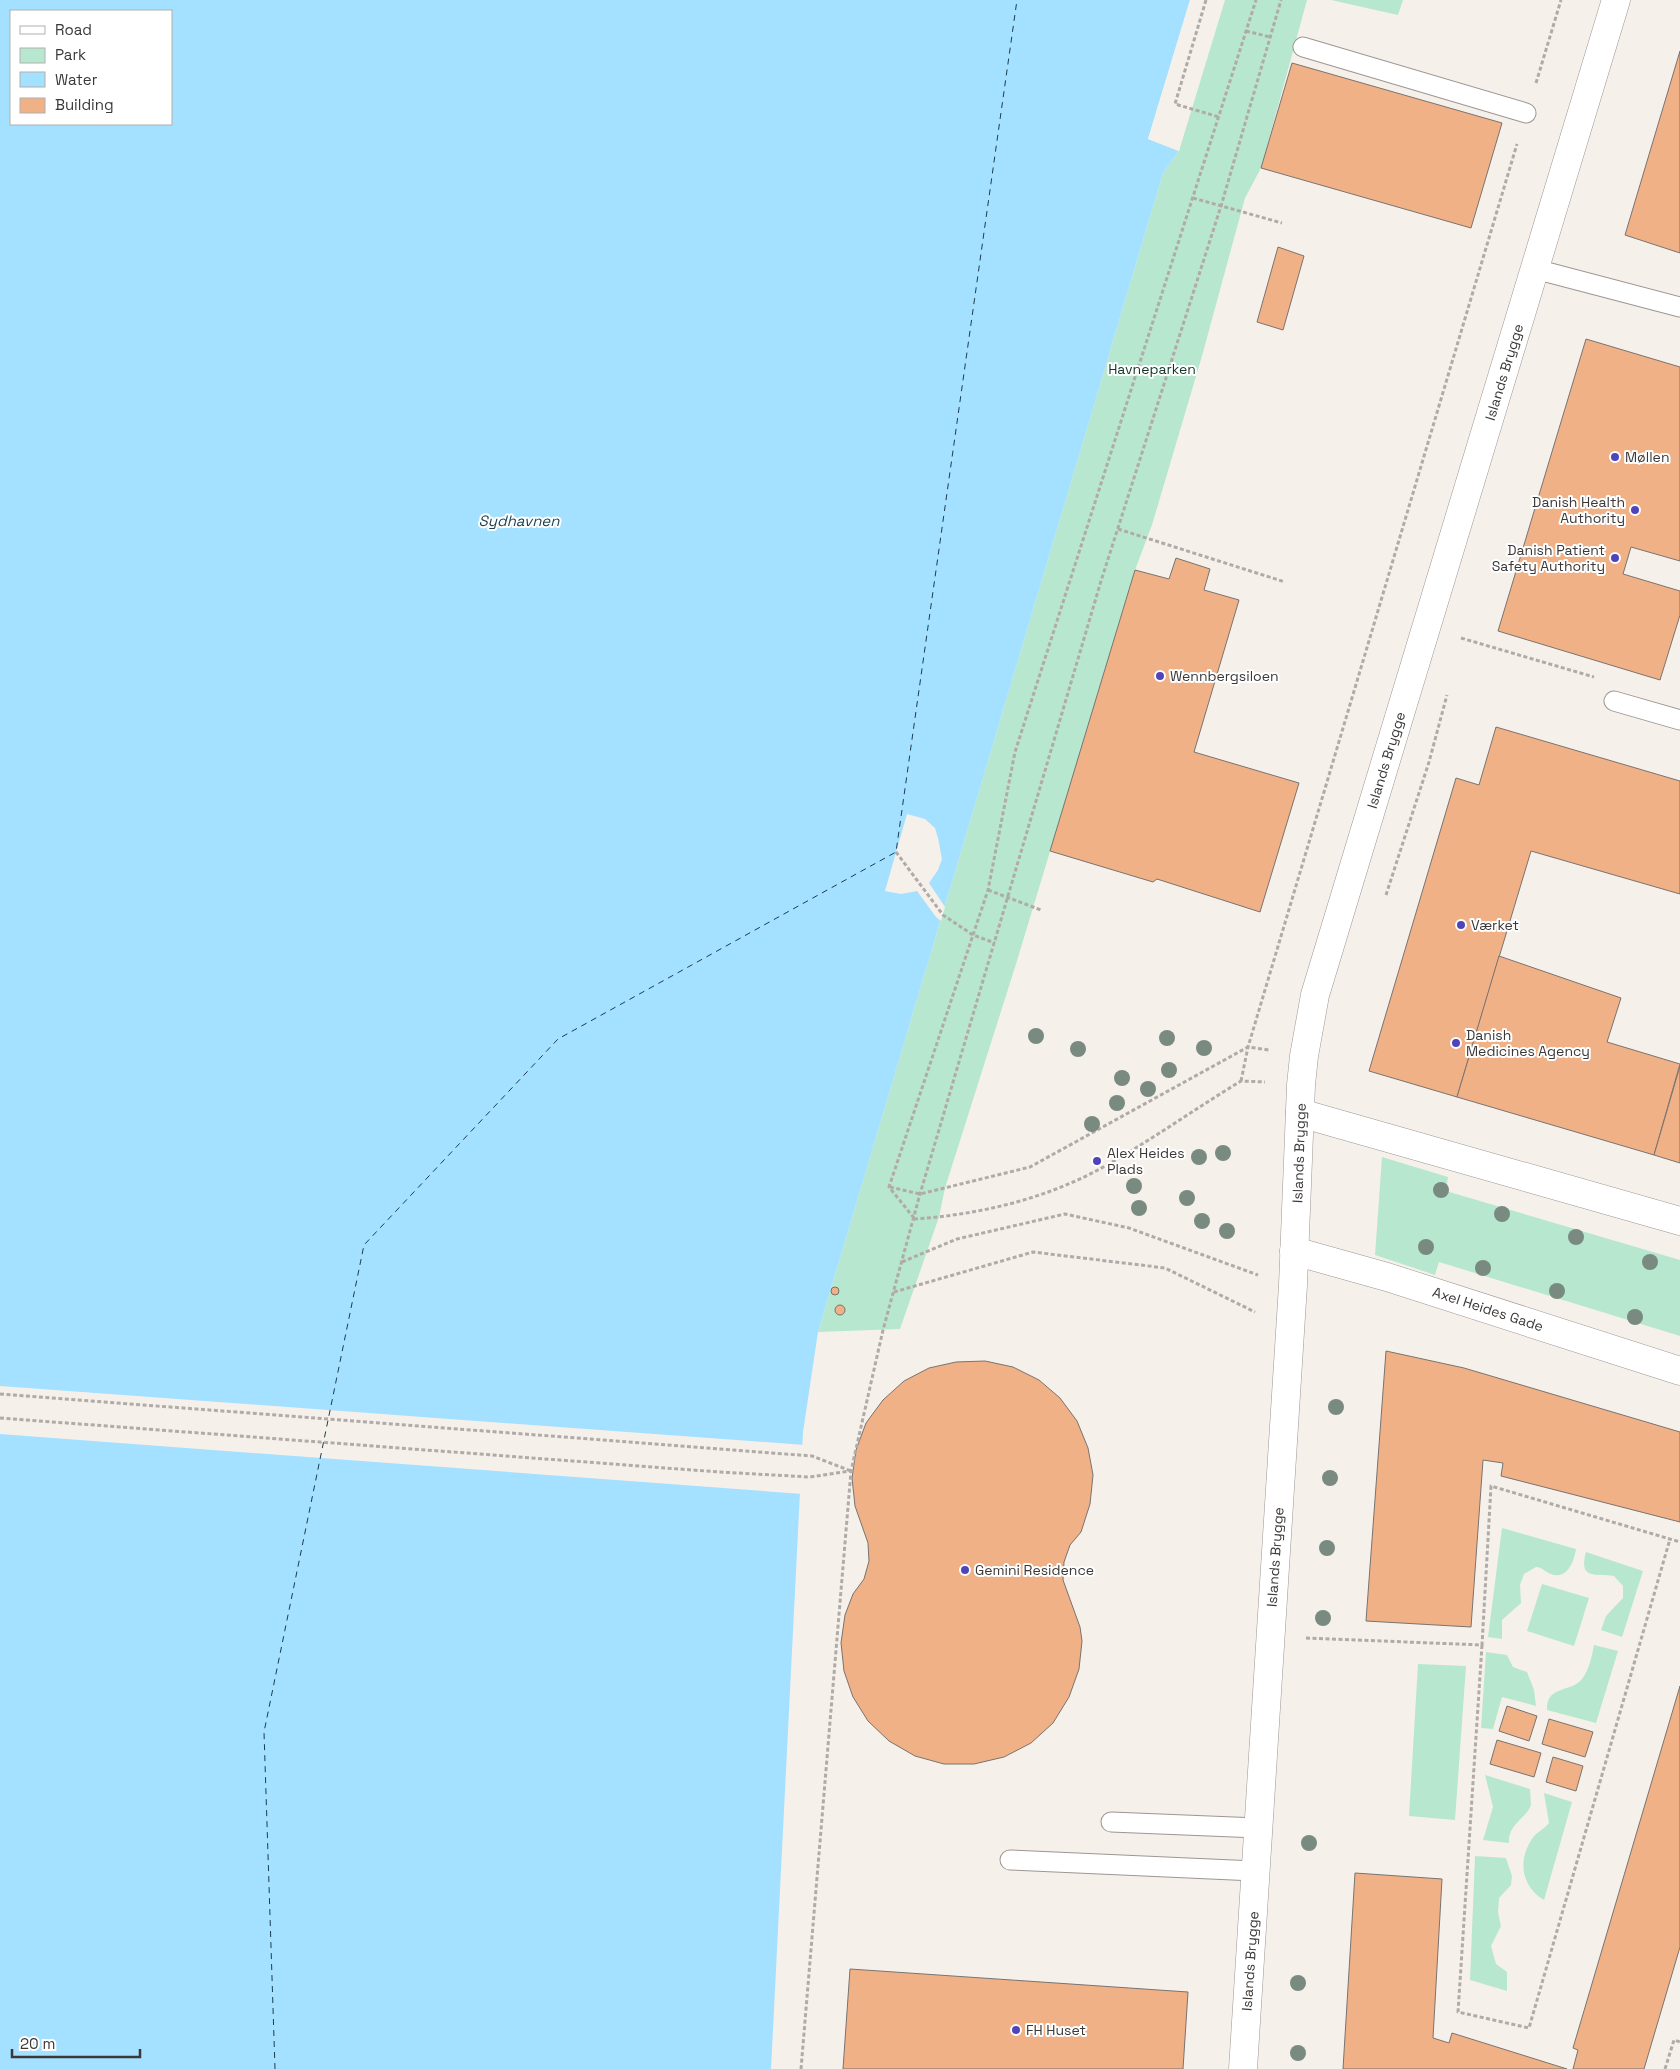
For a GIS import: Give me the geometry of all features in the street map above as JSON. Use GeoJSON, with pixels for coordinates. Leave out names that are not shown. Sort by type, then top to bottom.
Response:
{"type":"FeatureCollection","features":[{"type":"Feature","properties":{"kind":"street","name":"Islands Brygge"},"geometry":{"type":"LineString","coordinates":[[1243,2069],[1293,1285],[1304,1056],[1315,995],[1616,0]]}},
{"type":"Feature","properties":{"kind":"street"},"geometry":{"type":"LineString","coordinates":[[1300,1113],[1680,1221]]}},
{"type":"Feature","properties":{"kind":"street","name":"Axel Heides Gade"},"geometry":{"type":"LineString","coordinates":[[1294,1251],[1388,1277],[1680,1371]]}},
{"type":"Feature","properties":{"kind":"lane"},"geometry":{"type":"LineString","coordinates":[[1303,47],[1526,113]]}},
{"type":"Feature","properties":{"kind":"lane"},"geometry":{"type":"LineString","coordinates":[[1535,269],[1680,307]]}},
{"type":"Feature","properties":{"kind":"lane"},"geometry":{"type":"LineString","coordinates":[[1614,701],[1680,720]]}},
{"type":"Feature","properties":{"kind":"lane"},"geometry":{"type":"LineString","coordinates":[[1110,1822],[1258,1828]]}},
{"type":"Feature","properties":{"kind":"lane"},"geometry":{"type":"LineString","coordinates":[[1010,1860],[1255,1871]]}},
{"type":"Feature","properties":{"kind":"path"},"geometry":{"type":"LineString","coordinates":[[1206,0],[1175,104],[1219,117]]}},
{"type":"Feature","properties":{"kind":"path"},"geometry":{"type":"LineString","coordinates":[[889,1187],[988,890],[1015,752],[1256,0]]}},
{"type":"Feature","properties":{"kind":"path"},"geometry":{"type":"LineString","coordinates":[[801,2069],[850,1471],[920,1194],[1118,529],[1221,206],[1281,0]]}},
{"type":"Feature","properties":{"kind":"path"},"geometry":{"type":"LineString","coordinates":[[914,1219],[965,1214],[1048,1192],[1096,1171],[1242,1081],[1248,1047],[1561,0]]}},
{"type":"Feature","properties":{"kind":"path"},"geometry":{"type":"LineString","coordinates":[[1193,198],[1282,223]]}},
{"type":"Feature","properties":{"kind":"path"},"geometry":{"type":"LineString","coordinates":[[1118,529],[1285,582]]}},
{"type":"Feature","properties":{"kind":"path"},"geometry":{"type":"LineString","coordinates":[[1459,648],[1465,628]]}},
{"type":"Feature","properties":{"kind":"path"},"geometry":{"type":"LineString","coordinates":[[1488,646],[1618,684],[1614,701]]}},
{"type":"Feature","properties":{"kind":"path"},"geometry":{"type":"LineString","coordinates":[[1385,900],[1429,762],[1449,686]]}},
{"type":"Feature","properties":{"kind":"path"},"geometry":{"type":"LineString","coordinates":[[896,852],[943,914],[973,935],[995,943]]}},
{"type":"Feature","properties":{"kind":"path"},"geometry":{"type":"LineString","coordinates":[[988,890],[1041,910]]}},
{"type":"Feature","properties":{"kind":"path"},"geometry":{"type":"LineString","coordinates":[[889,1187],[920,1194],[1030,1168],[1248,1047],[1304,1056]]}},
{"type":"Feature","properties":{"kind":"path"},"geometry":{"type":"LineString","coordinates":[[889,1187],[914,1219]]}},
{"type":"Feature","properties":{"kind":"path"},"geometry":{"type":"LineString","coordinates":[[902,1262],[957,1239],[1065,1214],[1129,1228],[1293,1285]]}},
{"type":"Feature","properties":{"kind":"path"},"geometry":{"type":"LineString","coordinates":[[894,1292],[1033,1252],[1165,1268],[1256,1313],[1290,1326]]}},
{"type":"Feature","properties":{"kind":"path"},"geometry":{"type":"LineString","coordinates":[[0,1394],[812,1456],[850,1471]]}},
{"type":"Feature","properties":{"kind":"path"},"geometry":{"type":"LineString","coordinates":[[0,1418],[810,1477],[850,1471]]}},
{"type":"Feature","properties":{"kind":"path"},"geometry":{"type":"LineString","coordinates":[[1670,1539],[1529,2028],[1458,2012],[1491,1486],[1670,1539],[1680,1542]]}},
{"type":"Feature","properties":{"kind":"path"},"geometry":{"type":"LineString","coordinates":[[1304,1629],[1304,1638],[1482,1645]]}},
{"type":"Feature","properties":{"kind":"path"},"geometry":{"type":"LineString","coordinates":[[1664,2069],[1674,2040],[1680,2042]]}},
{"type":"Feature","properties":{"kind":"green space","name":"Havneparken"},"geometry":{"type":"Polygon","coordinates":[[[1225,0],[1307,0],[1261,168],[1245,198],[1202,356],[1152,525],[1135,570],[1016,964],[945,1188],[939,1217],[900,1329],[818,1332],[1163,173],[1179,151],[1225,0]]]}},
{"type":"Feature","properties":{"kind":"green space"},"geometry":{"type":"Polygon","coordinates":[[[1331,0],[1403,0],[1398,15],[1331,0]]]}},
{"type":"Feature","properties":{"kind":"green space"},"geometry":{"type":"Polygon","coordinates":[[[1382,1157],[1448,1177],[1446,1191],[1680,1260],[1680,1336],[1439,1262],[1435,1275],[1375,1255],[1382,1157]]]}},
{"type":"Feature","properties":{"kind":"green space"},"geometry":{"type":"Polygon","coordinates":[[[1502,1528],[1576,1549],[1569,1569],[1561,1574],[1551,1574],[1536,1567],[1524,1574],[1520,1585],[1521,1603],[1502,1620],[1502,1639],[1488,1637],[1502,1528]]]}},
{"type":"Feature","properties":{"kind":"green space"},"geometry":{"type":"Polygon","coordinates":[[[1586,1552],[1643,1571],[1622,1637],[1601,1630],[1606,1616],[1623,1598],[1623,1586],[1614,1576],[1596,1575],[1587,1572],[1584,1561],[1586,1552]]]}},
{"type":"Feature","properties":{"kind":"green space"},"geometry":{"type":"Polygon","coordinates":[[[1542,1584],[1589,1598],[1574,1646],[1527,1631],[1542,1584]]]}},
{"type":"Feature","properties":{"kind":"green space"},"geometry":{"type":"Polygon","coordinates":[[[1594,1645],[1618,1651],[1596,1723],[1547,1710],[1550,1697],[1582,1679],[1588,1667],[1594,1645]]]}},
{"type":"Feature","properties":{"kind":"green space"},"geometry":{"type":"Polygon","coordinates":[[[1486,1652],[1507,1655],[1513,1667],[1527,1672],[1534,1690],[1536,1706],[1502,1697],[1493,1729],[1481,1728],[1486,1652]]]}},
{"type":"Feature","properties":{"kind":"green space"},"geometry":{"type":"Polygon","coordinates":[[[1418,1664],[1466,1666],[1455,1820],[1409,1816],[1418,1664]]]}},
{"type":"Feature","properties":{"kind":"green space"},"geometry":{"type":"Polygon","coordinates":[[[1485,1775],[1530,1789],[1531,1805],[1511,1831],[1509,1843],[1483,1840],[1493,1807],[1485,1775]]]}},
{"type":"Feature","properties":{"kind":"green space"},"geometry":{"type":"Polygon","coordinates":[[[1544,1793],[1572,1802],[1544,1900],[1531,1888],[1524,1873],[1523,1865],[1527,1847],[1536,1834],[1549,1823],[1544,1793]]]}},
{"type":"Feature","properties":{"kind":"green space"},"geometry":{"type":"Polygon","coordinates":[[[1475,1856],[1506,1858],[1512,1876],[1511,1885],[1499,1898],[1498,1912],[1501,1926],[1491,1946],[1496,1964],[1507,1972],[1507,1991],[1470,1980],[1475,1856]]]}},
{"type":"Feature","properties":{"kind":"water","name":"Sydhavnen"},"geometry":{"type":"Polygon","coordinates":[[[0,0],[1190,0],[1148,139],[1179,151],[1163,173],[818,1332],[803,1432],[771,2069],[0,2069],[0,0]]]}},
{"type":"Feature","properties":{"kind":"pier"},"geometry":{"type":"Polygon","coordinates":[[[1190,0],[1192,0],[1151,138],[1180,148],[1179,151],[1148,139],[1190,0]]]}},
{"type":"Feature","properties":{"kind":"pier"},"geometry":{"type":"Polygon","coordinates":[[[907,814],[925,819],[935,828],[942,859],[938,870],[929,883],[945,907],[941,921],[917,891],[901,894],[885,891],[907,814]]]}},
{"type":"Feature","properties":{"kind":"pier"},"geometry":{"type":"Polygon","coordinates":[[[0,1386],[805,1445],[803,1494],[0,1434],[0,1386]]]}},
{"type":"Feature","properties":{"kind":"building"},"geometry":{"type":"Polygon","coordinates":[[[1680,51],[1680,253],[1625,235],[1680,51]]]}},
{"type":"Feature","properties":{"kind":"building"},"geometry":{"type":"Polygon","coordinates":[[[1292,63],[1502,123],[1471,228],[1261,168],[1292,63]]]}},
{"type":"Feature","properties":{"kind":"building"},"geometry":{"type":"Polygon","coordinates":[[[1278,247],[1304,256],[1283,330],[1257,322],[1278,247]]]}},
{"type":"Feature","properties":{"kind":"building","name":"Møllen"},"geometry":{"type":"Polygon","coordinates":[[[1586,339],[1680,367],[1680,561],[1631,547],[1623,574],[1680,591],[1680,615],[1660,680],[1498,631],[1586,339]]]}},
{"type":"Feature","properties":{"kind":"building","name":"Wennbergsiloen"},"geometry":{"type":"Polygon","coordinates":[[[1176,558],[1210,569],[1204,590],[1239,600],[1194,752],[1299,783],[1260,912],[1157,879],[1153,882],[1050,851],[1135,570],[1169,579],[1176,558]]]}},
{"type":"Feature","properties":{"kind":"building","name":"Værket"},"geometry":{"type":"Polygon","coordinates":[[[1496,727],[1680,781],[1680,894],[1531,851],[1457,1097],[1369,1071],[1456,778],[1479,785],[1496,727]]]}},
{"type":"Feature","properties":{"kind":"building"},"geometry":{"type":"Polygon","coordinates":[[[1499,956],[1621,998],[1607,1042],[1680,1064],[1654,1155],[1457,1097],[1499,956]]]}},
{"type":"Feature","properties":{"kind":"building"},"geometry":{"type":"Polygon","coordinates":[[[1680,1066],[1680,1163],[1654,1155],[1680,1066]]]}},
{"type":"Feature","properties":{"kind":"building"},"geometry":{"type":"Polygon","coordinates":[[[835,1287],[839,1291],[835,1295],[831,1291],[835,1287]]]}},
{"type":"Feature","properties":{"kind":"building"},"geometry":{"type":"Polygon","coordinates":[[[838,1305],[842,1305],[845,1310],[844,1314],[838,1315],[835,1312],[835,1308],[838,1305]]]}},
{"type":"Feature","properties":{"kind":"building"},"geometry":{"type":"Polygon","coordinates":[[[1386,1351],[1464,1368],[1680,1432],[1680,1522],[1501,1476],[1503,1463],[1483,1460],[1471,1627],[1366,1621],[1386,1351]]]}},
{"type":"Feature","properties":{"kind":"building","name":"Gemini Residence"},"geometry":{"type":"Polygon","coordinates":[[[985,1361],[1013,1367],[1039,1380],[1060,1398],[1077,1421],[1088,1448],[1093,1475],[1090,1504],[1081,1532],[1070,1545],[1064,1562],[1063,1580],[1080,1627],[1082,1641],[1079,1669],[1069,1697],[1053,1723],[1031,1743],[1004,1757],[974,1764],[944,1764],[915,1756],[889,1741],[868,1721],[853,1697],[844,1671],[841,1643],[845,1615],[853,1594],[864,1579],[869,1561],[868,1543],[855,1506],[852,1478],[856,1450],[866,1423],[883,1400],[904,1381],[929,1368],[956,1362],[985,1361]]]}},
{"type":"Feature","properties":{"kind":"building"},"geometry":{"type":"Polygon","coordinates":[[[1680,1686],[1680,1947],[1644,2069],[1573,2069],[1578,2050],[1573,2048],[1680,1686]]]}},
{"type":"Feature","properties":{"kind":"building"},"geometry":{"type":"Polygon","coordinates":[[[1507,1706],[1537,1716],[1529,1741],[1499,1731],[1507,1706]]]}},
{"type":"Feature","properties":{"kind":"building"},"geometry":{"type":"Polygon","coordinates":[[[1549,1719],[1593,1732],[1585,1757],[1542,1744],[1549,1719]]]}},
{"type":"Feature","properties":{"kind":"building"},"geometry":{"type":"Polygon","coordinates":[[[1497,1740],[1541,1753],[1534,1777],[1490,1764],[1497,1740]]]}},
{"type":"Feature","properties":{"kind":"building"},"geometry":{"type":"Polygon","coordinates":[[[1553,1757],[1583,1766],[1576,1791],[1546,1782],[1553,1757]]]}},
{"type":"Feature","properties":{"kind":"building"},"geometry":{"type":"Polygon","coordinates":[[[1355,1873],[1442,1879],[1433,2038],[1449,2043],[1452,2033],[1567,2069],[1343,2069],[1355,1873]]]}},
{"type":"Feature","properties":{"kind":"building","name":"FH Huset"},"geometry":{"type":"Polygon","coordinates":[[[850,1969],[1188,1992],[1183,2069],[843,2069],[850,1969]]]}},
{"type":"Feature","properties":{"kind":"ferry route"},"geometry":{"type":"LineString","coordinates":[[275,2069],[264,1732],[364,1245],[558,1039],[896,852],[1017,0]]}},
{"type":"Feature","properties":{"kind":"place","name":"Møllen"},"geometry":{"type":"Point","coordinates":[1615,457]}},
{"type":"Feature","properties":{"kind":"place","name":"Danish Health Authority"},"geometry":{"type":"Point","coordinates":[1635,510]}},
{"type":"Feature","properties":{"kind":"place","name":"Danish Patient Safety Authority"},"geometry":{"type":"Point","coordinates":[1615,558]}},
{"type":"Feature","properties":{"kind":"place","name":"Wennbergsiloen"},"geometry":{"type":"Point","coordinates":[1160,676]}},
{"type":"Feature","properties":{"kind":"place","name":"Værket"},"geometry":{"type":"Point","coordinates":[1461,925]}},
{"type":"Feature","properties":{"kind":"place","name":"Danish Medicines Agency"},"geometry":{"type":"Point","coordinates":[1456,1043]}},
{"type":"Feature","properties":{"kind":"place","name":"Alex Heides Plads"},"geometry":{"type":"Point","coordinates":[1097,1161]}},
{"type":"Feature","properties":{"kind":"place","name":"Gemini Residence"},"geometry":{"type":"Point","coordinates":[965,1570]}},
{"type":"Feature","properties":{"kind":"place","name":"FH Huset"},"geometry":{"type":"Point","coordinates":[1016,2030]}}]}
